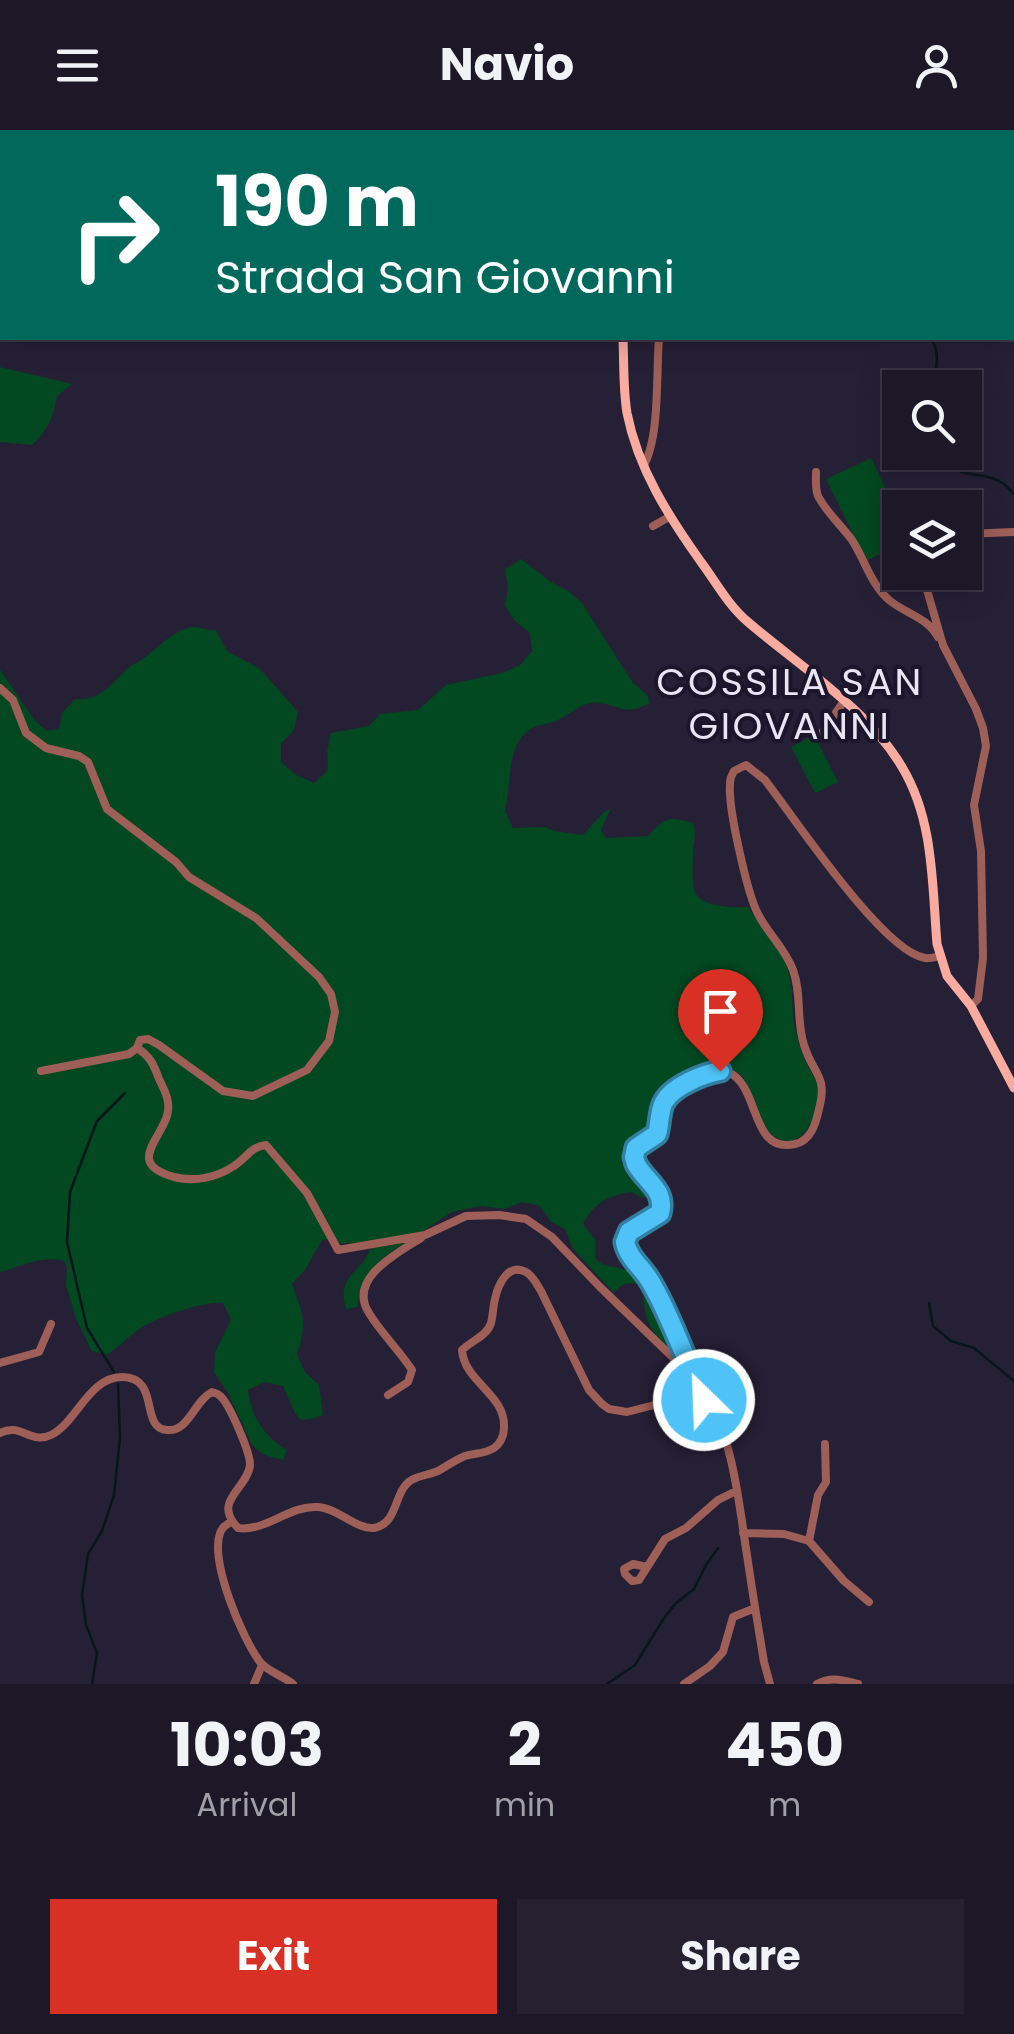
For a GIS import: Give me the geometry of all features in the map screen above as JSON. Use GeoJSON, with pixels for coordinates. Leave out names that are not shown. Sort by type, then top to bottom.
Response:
{"type":"FeatureCollection","features":[{"type":"Feature","properties":{"kind":"main road"},"geometry":{"type":"LineString","coordinates":[[623,340],[626,409],[632,433],[669,517],[738,614],[844,702],[879,736],[903,768],[924,816],[940,956],[947,976],[971,1006],[1014,1088]]}},
{"type":"Feature","properties":{"kind":"street"},"geometry":{"type":"LineString","coordinates":[[644,465],[653,438],[659,340]]}},
{"type":"Feature","properties":{"kind":"street"},"geometry":{"type":"LineString","coordinates":[[816,472],[815,488],[820,499],[853,542],[877,588],[894,604],[933,628],[983,728],[983,769],[974,793],[981,851],[983,958],[978,999],[971,1006]]}},
{"type":"Feature","properties":{"kind":"street"},"geometry":{"type":"LineString","coordinates":[[653,526],[669,517]]}},
{"type":"Feature","properties":{"kind":"street"},"geometry":{"type":"LineString","coordinates":[[982,533],[1014,532]]}},
{"type":"Feature","properties":{"kind":"street"},"geometry":{"type":"LineString","coordinates":[[927,590],[943,646]]}},
{"type":"Feature","properties":{"kind":"street"},"geometry":{"type":"LineString","coordinates":[[0,688],[13,700],[26,733],[46,748],[88,762],[107,810],[176,862],[189,877],[256,918],[319,977],[335,1012],[329,1041],[308,1070],[253,1096],[223,1092],[148,1039],[140,1040],[129,1054],[41,1071]]}},
{"type":"Feature","properties":{"kind":"street"},"geometry":{"type":"LineString","coordinates":[[819,737],[844,702]]}},
{"type":"Feature","properties":{"kind":"street"},"geometry":{"type":"LineString","coordinates":[[770,1684],[724,1436],[650,1280],[626,1249],[625,1242],[629,1232],[660,1213],[662,1198],[634,1157],[636,1148],[657,1134],[662,1106],[670,1094],[714,1072],[728,1072],[748,1096],[762,1130],[782,1145],[803,1141],[810,1135],[823,1094],[822,1078],[811,1064],[799,1028],[793,968],[761,920],[749,889],[729,790],[734,771],[746,765],[764,780],[881,930],[917,955],[940,956]]}},
{"type":"Feature","properties":{"kind":"street"},"geometry":{"type":"LineString","coordinates":[[137,1048],[153,1063],[169,1102],[167,1117],[150,1146],[150,1158],[161,1173],[203,1179],[236,1166],[255,1147],[266,1146],[308,1194],[338,1250],[424,1235]]}},
{"type":"Feature","properties":{"kind":"street"},"geometry":{"type":"LineString","coordinates":[[388,1395],[408,1382],[412,1370],[370,1314],[365,1284],[376,1270],[424,1235],[479,1214],[532,1222],[694,1378]]}},
{"type":"Feature","properties":{"kind":"street"},"geometry":{"type":"LineString","coordinates":[[2,1429],[14,1429],[30,1437],[48,1436],[62,1427],[98,1388],[121,1377],[143,1388],[150,1402],[152,1421],[162,1430],[182,1426],[202,1398],[216,1393],[225,1402],[250,1464],[229,1504],[232,1522],[238,1528],[246,1530],[294,1511],[321,1507],[364,1527],[376,1527],[391,1516],[410,1480],[495,1448],[500,1442],[504,1429],[502,1415],[494,1398],[466,1369],[462,1350],[491,1324],[496,1295],[505,1276],[512,1271],[527,1272],[542,1291],[589,1390],[602,1404],[628,1412],[666,1402],[704,1400]]}},
{"type":"Feature","properties":{"kind":"street"},"geometry":{"type":"LineString","coordinates":[[0,1363],[38,1352],[52,1324]]}},
{"type":"Feature","properties":{"kind":"street"},"geometry":{"type":"LineString","coordinates":[[809,1541],[818,1495],[826,1482],[825,1444]]}},
{"type":"Feature","properties":{"kind":"street"},"geometry":{"type":"LineString","coordinates":[[647,1567],[666,1540],[736,1491]]}},
{"type":"Feature","properties":{"kind":"street"},"geometry":{"type":"LineString","coordinates":[[232,1522],[220,1534],[219,1561],[232,1608],[262,1665],[293,1684]]}},
{"type":"Feature","properties":{"kind":"street"},"geometry":{"type":"LineString","coordinates":[[743,1533],[784,1534],[809,1541],[844,1581],[869,1602]]}},
{"type":"Feature","properties":{"kind":"street"},"geometry":{"type":"LineString","coordinates":[[684,1684],[723,1652],[732,1616],[755,1608]]}},
{"type":"Feature","properties":{"kind":"street"},"geometry":{"type":"LineString","coordinates":[[254,1684],[262,1665]]}},
{"type":"Feature","properties":{"kind":"street"},"geometry":{"type":"LineString","coordinates":[[816,1684],[836,1678],[858,1684]]}},
{"type":"Feature","properties":{"kind":"green space"},"geometry":{"type":"Polygon","coordinates":[[[0,367],[72,384],[57,396],[49,423],[32,445],[0,442],[0,367]]]}},
{"type":"Feature","properties":{"kind":"green space"},"geometry":{"type":"Polygon","coordinates":[[[871,458],[886,490],[882,490],[882,553],[866,561],[826,479],[871,458]]]}},
{"type":"Feature","properties":{"kind":"green space"},"geometry":{"type":"Polygon","coordinates":[[[521,559],[582,603],[650,703],[628,710],[586,704],[525,734],[511,764],[505,811],[513,828],[545,827],[583,835],[611,808],[601,830],[606,838],[648,836],[667,820],[693,823],[696,894],[712,904],[748,907],[786,965],[798,1039],[818,1088],[815,1113],[801,1136],[787,1141],[773,1135],[764,1124],[745,1080],[735,1071],[721,1067],[692,1076],[667,1093],[659,1105],[651,1134],[632,1147],[632,1162],[653,1195],[616,1195],[597,1205],[583,1224],[595,1239],[595,1258],[602,1264],[639,1273],[649,1286],[682,1360],[652,1328],[638,1284],[624,1284],[614,1293],[572,1248],[566,1230],[551,1222],[540,1206],[522,1202],[505,1209],[481,1206],[452,1212],[378,1263],[361,1288],[357,1307],[346,1309],[344,1289],[371,1248],[363,1242],[341,1244],[334,1238],[322,1240],[292,1284],[303,1318],[297,1354],[305,1372],[319,1385],[323,1415],[301,1420],[283,1386],[265,1382],[248,1390],[260,1425],[287,1450],[283,1460],[273,1458],[251,1443],[214,1372],[215,1353],[231,1319],[223,1303],[155,1320],[106,1355],[92,1351],[77,1321],[66,1286],[64,1261],[39,1261],[0,1272],[0,670],[36,722],[47,731],[59,729],[62,713],[75,699],[104,691],[174,634],[193,627],[216,630],[227,651],[260,669],[298,712],[294,730],[281,744],[281,762],[314,783],[328,770],[331,733],[369,726],[380,714],[418,710],[446,685],[502,673],[520,665],[532,651],[530,633],[505,606],[505,569],[521,559]]]}},
{"type":"Feature","properties":{"kind":"green space"},"geometry":{"type":"Polygon","coordinates":[[[814,735],[838,782],[815,793],[791,747],[814,735]]]}},
{"type":"Feature","properties":{"kind":"waterway"},"geometry":{"type":"LineString","coordinates":[[932,340],[937,356],[936,370]]}},
{"type":"Feature","properties":{"kind":"waterway"},"geometry":{"type":"LineString","coordinates":[[957,470],[992,478],[1014,494]]}},
{"type":"Feature","properties":{"kind":"waterway"},"geometry":{"type":"LineString","coordinates":[[114,1372],[87,1328],[67,1242],[70,1192],[97,1121],[125,1093]]}},
{"type":"Feature","properties":{"kind":"waterway"},"geometry":{"type":"LineString","coordinates":[[929,1303],[933,1326],[951,1341],[974,1348],[1014,1381]]}},
{"type":"Feature","properties":{"kind":"waterway"},"geometry":{"type":"LineString","coordinates":[[92,1684],[97,1653],[86,1625],[82,1595],[88,1554],[102,1531],[114,1495],[120,1438],[118,1384]]}},
{"type":"Feature","properties":{"kind":"waterway"},"geometry":{"type":"LineString","coordinates":[[607,1684],[635,1665],[664,1618],[694,1589],[718,1548]]}},
{"type":"Feature","properties":{"kind":"district","name":"COSSILA SAN GIOVANNI"},"geometry":{"type":"Point","coordinates":[790,704]}},
{"type":"Feature","properties":{"kind":"route"},"geometry":{"type":"LineString","coordinates":[[704,1400],[650,1280],[631,1258],[625,1242],[629,1232],[660,1213],[662,1206],[662,1198],[636,1164],[636,1148],[657,1134],[662,1106],[670,1094],[704,1075],[720,1071]]}}]}
